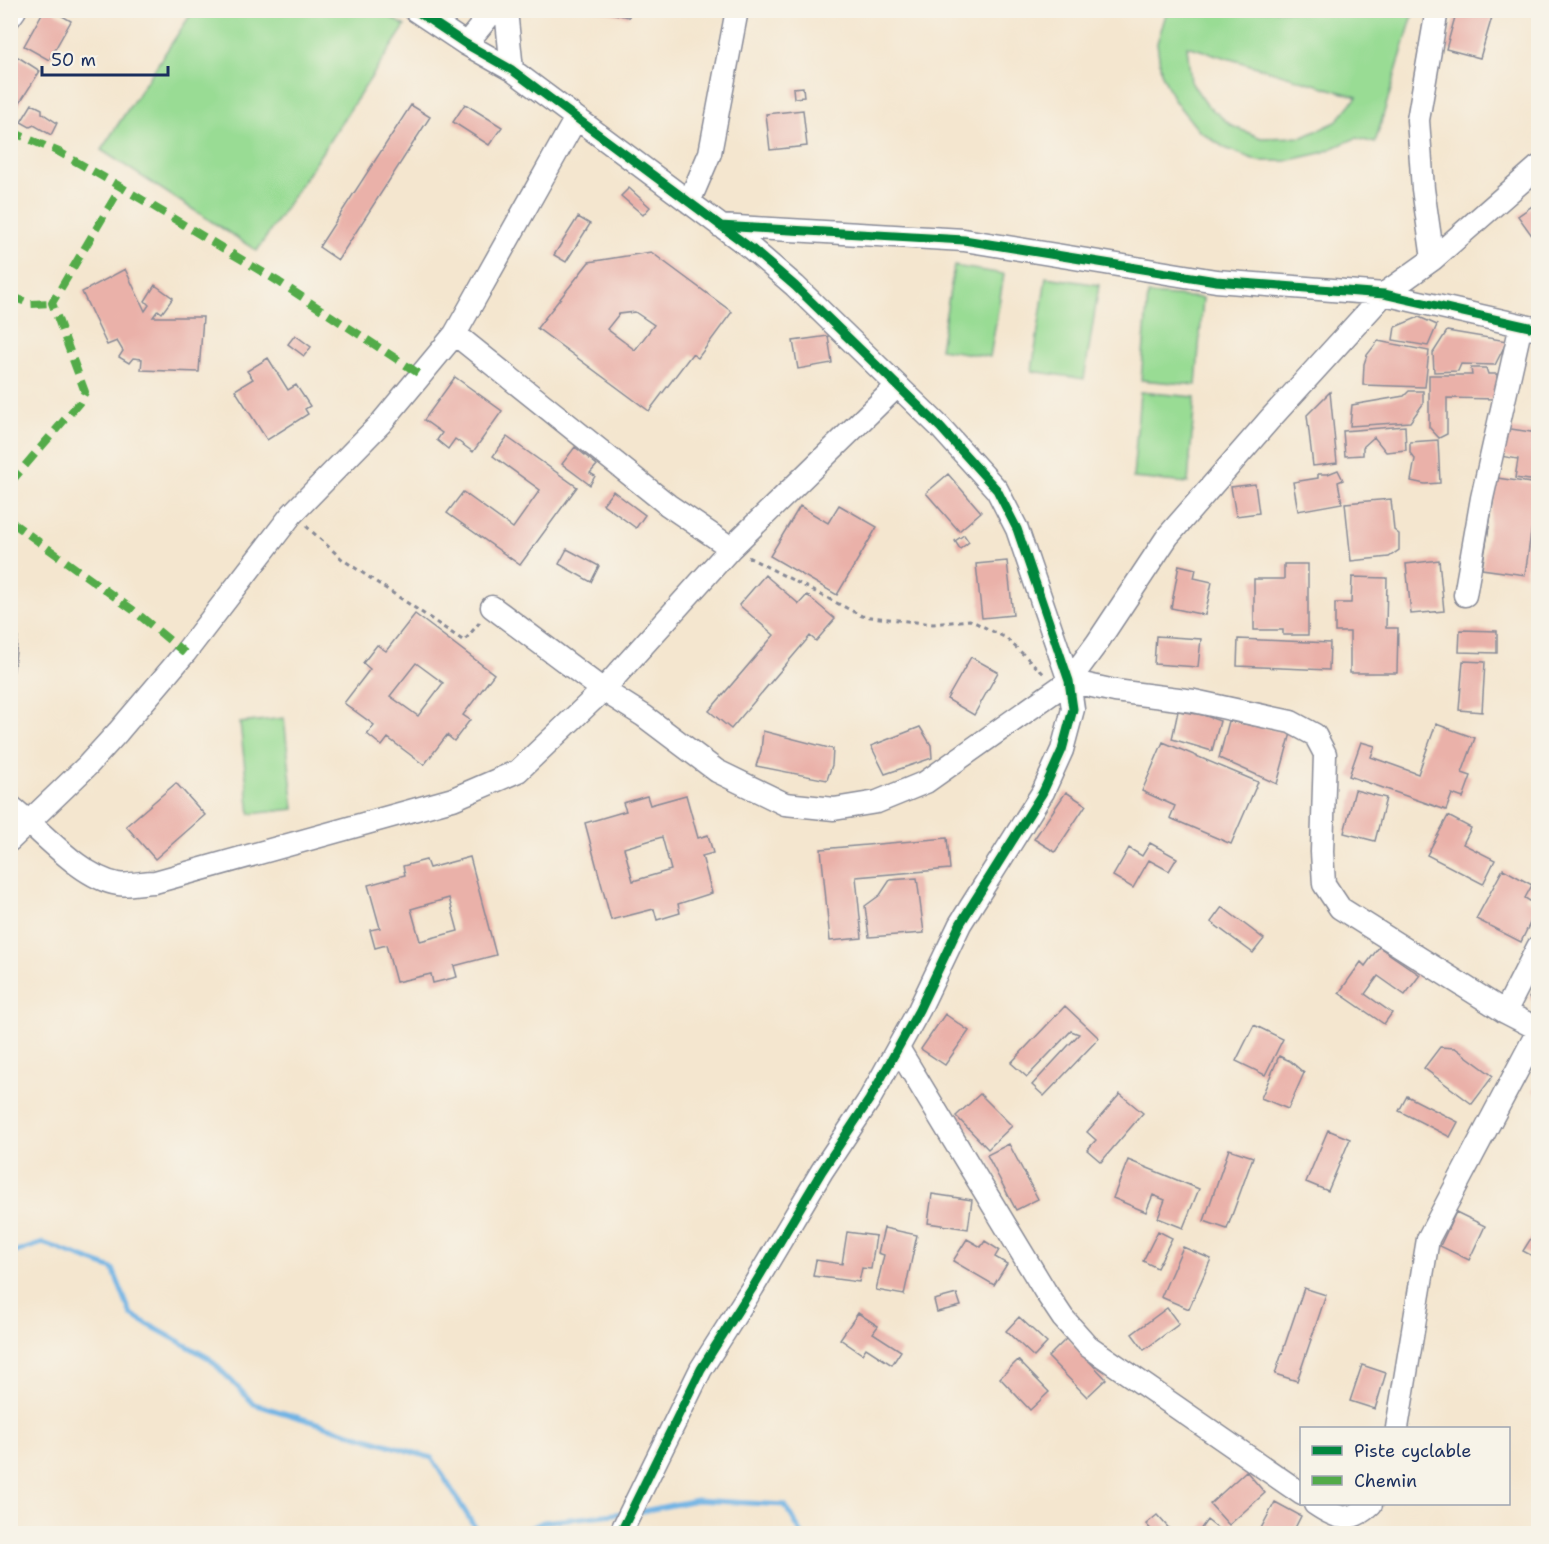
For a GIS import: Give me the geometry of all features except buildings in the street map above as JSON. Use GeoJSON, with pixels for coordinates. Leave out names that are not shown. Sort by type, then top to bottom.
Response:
{"type":"FeatureCollection","features":[{"type":"Feature","properties":{"kind":"street"},"geometry":{"type":"LineString","coordinates":[[10,17],[15,10]]}},
{"type":"Feature","properties":{"kind":"street"},"geometry":{"type":"LineString","coordinates":[[415,10],[466,44],[512,70],[752,249],[795,286],[940,427],[997,490],[1017,529],[1059,680],[1073,709],[1062,750],[1042,792],[960,924],[919,1010],[869,1100],[822,1171],[701,1370],[620,1533]]}},
{"type":"Feature","properties":{"kind":"street"},"geometry":{"type":"LineString","coordinates":[[466,44],[494,10]]}},
{"type":"Feature","properties":{"kind":"street"},"geometry":{"type":"LineString","coordinates":[[506,10],[512,70]]}},
{"type":"Feature","properties":{"kind":"street"},"geometry":{"type":"LineString","coordinates":[[689,202],[710,153],[737,10]]}},
{"type":"Feature","properties":{"kind":"street"},"geometry":{"type":"LineString","coordinates":[[1433,259],[1423,189],[1418,120],[1437,10]]}},
{"type":"Feature","properties":{"kind":"street"},"geometry":{"type":"LineString","coordinates":[[10,840],[31,822],[110,741],[185,653],[292,514],[381,423],[455,334],[576,118]]}},
{"type":"Feature","properties":{"kind":"street"},"geometry":{"type":"LineString","coordinates":[[492,607],[717,771],[786,804],[834,809],[877,802],[926,782],[1059,680],[1097,643],[1168,536],[1270,419],[1384,294],[1433,259],[1539,168]]}},
{"type":"Feature","properties":{"kind":"street"},"geometry":{"type":"LineString","coordinates":[[720,226],[964,240],[1216,281],[1384,294],[1530,327],[1482,498],[1466,595]]}},
{"type":"Feature","properties":{"kind":"street"},"geometry":{"type":"LineString","coordinates":[[455,334],[668,505],[731,548]]}},
{"type":"Feature","properties":{"kind":"street"},"geometry":{"type":"LineString","coordinates":[[10,806],[31,822],[81,869],[118,885],[154,882],[453,799],[518,771],[603,690],[731,548],[897,386]]}},
{"type":"Feature","properties":{"kind":"street"},"geometry":{"type":"LineString","coordinates":[[1059,680],[1115,691],[1194,701],[1291,722],[1315,735],[1325,754],[1322,852],[1324,884],[1340,908],[1505,1012],[1539,1030],[1428,1239],[1397,1427]]}},
{"type":"Feature","properties":{"kind":"street"},"geometry":{"type":"LineString","coordinates":[[1505,1012],[1539,947]]}},
{"type":"Feature","properties":{"kind":"street"},"geometry":{"type":"LineString","coordinates":[[898,1048],[1045,1291],[1088,1346],[1300,1493]]}},
{"type":"Feature","properties":{"kind":"street"},"geometry":{"type":"LineString","coordinates":[[1318,1505],[1334,1516],[1354,1516],[1368,1505]]}},
{"type":"Feature","properties":{"kind":"path"},"geometry":{"type":"LineString","coordinates":[[292,514],[342,560],[464,641],[492,607]]}},
{"type":"Feature","properties":{"kind":"path"},"geometry":{"type":"LineString","coordinates":[[731,548],[862,616],[933,624],[970,620],[1006,638],[1059,680]]}},
{"type":"Feature","properties":{"kind":"green space"},"geometry":{"type":"Polygon","coordinates":[[[1167,10],[1414,11],[1375,143],[1356,138],[1321,153],[1286,161],[1258,161],[1225,148],[1199,131],[1174,100],[1161,72],[1157,43],[1167,10]],[[1187,46],[1191,82],[1207,105],[1232,126],[1261,138],[1303,137],[1336,122],[1357,97],[1187,46]]]}},
{"type":"Feature","properties":{"kind":"green space"},"geometry":{"type":"Polygon","coordinates":[[[193,11],[381,11],[405,26],[257,251],[101,150],[193,11]]]}},
{"type":"Feature","properties":{"kind":"green space"},"geometry":{"type":"Polygon","coordinates":[[[954,266],[1004,274],[990,357],[940,349],[954,266]]]}},
{"type":"Feature","properties":{"kind":"green space"},"geometry":{"type":"Polygon","coordinates":[[[1046,277],[1099,285],[1084,379],[1032,371],[1046,277]]]}},
{"type":"Feature","properties":{"kind":"green space"},"geometry":{"type":"Polygon","coordinates":[[[1148,294],[1203,298],[1196,385],[1141,380],[1148,294]]]}},
{"type":"Feature","properties":{"kind":"green space"},"geometry":{"type":"Polygon","coordinates":[[[1140,392],[1195,397],[1188,483],[1133,478],[1140,392]]]}},
{"type":"Feature","properties":{"kind":"green space"},"geometry":{"type":"Polygon","coordinates":[[[284,718],[294,809],[250,814],[240,723],[284,718]]]}},
{"type":"Feature","properties":{"kind":"waterway"},"geometry":{"type":"LineString","coordinates":[[10,1254],[43,1243],[113,1269],[131,1315],[209,1358],[254,1404],[432,1458],[479,1534]]}},
{"type":"Feature","properties":{"kind":"waterway"},"geometry":{"type":"LineString","coordinates":[[639,1512],[696,1500],[785,1505],[802,1534]]}},
{"type":"Feature","properties":{"kind":"waterway"},"geometry":{"type":"LineString","coordinates":[[517,1534],[543,1522],[623,1513]]}},
{"type":"Feature","properties":{"kind":"marked path"},"geometry":{"type":"LineString","coordinates":[[10,131],[59,152],[121,187],[279,282],[421,375]]}},
{"type":"Feature","properties":{"kind":"marked path"},"geometry":{"type":"LineString","coordinates":[[10,483],[79,403],[85,392],[52,303],[121,187]]}},
{"type":"Feature","properties":{"kind":"marked path"},"geometry":{"type":"LineString","coordinates":[[10,296],[31,304],[52,303]]}},
{"type":"Feature","properties":{"kind":"marked path"},"geometry":{"type":"LineString","coordinates":[[10,521],[133,610],[185,653]]}},
{"type":"Feature","properties":{"kind":"cycle path"},"geometry":{"type":"LineString","coordinates":[[415,10],[466,44],[512,70],[752,249],[795,286],[940,427],[997,490],[1017,529],[1069,681],[1073,709],[1062,750],[1043,792],[960,924],[919,1010],[869,1100],[822,1171],[701,1369],[620,1534]]}},
{"type":"Feature","properties":{"kind":"cycle path"},"geometry":{"type":"LineString","coordinates":[[720,226],[964,240],[1216,281],[1384,294],[1538,329]]}}]}
